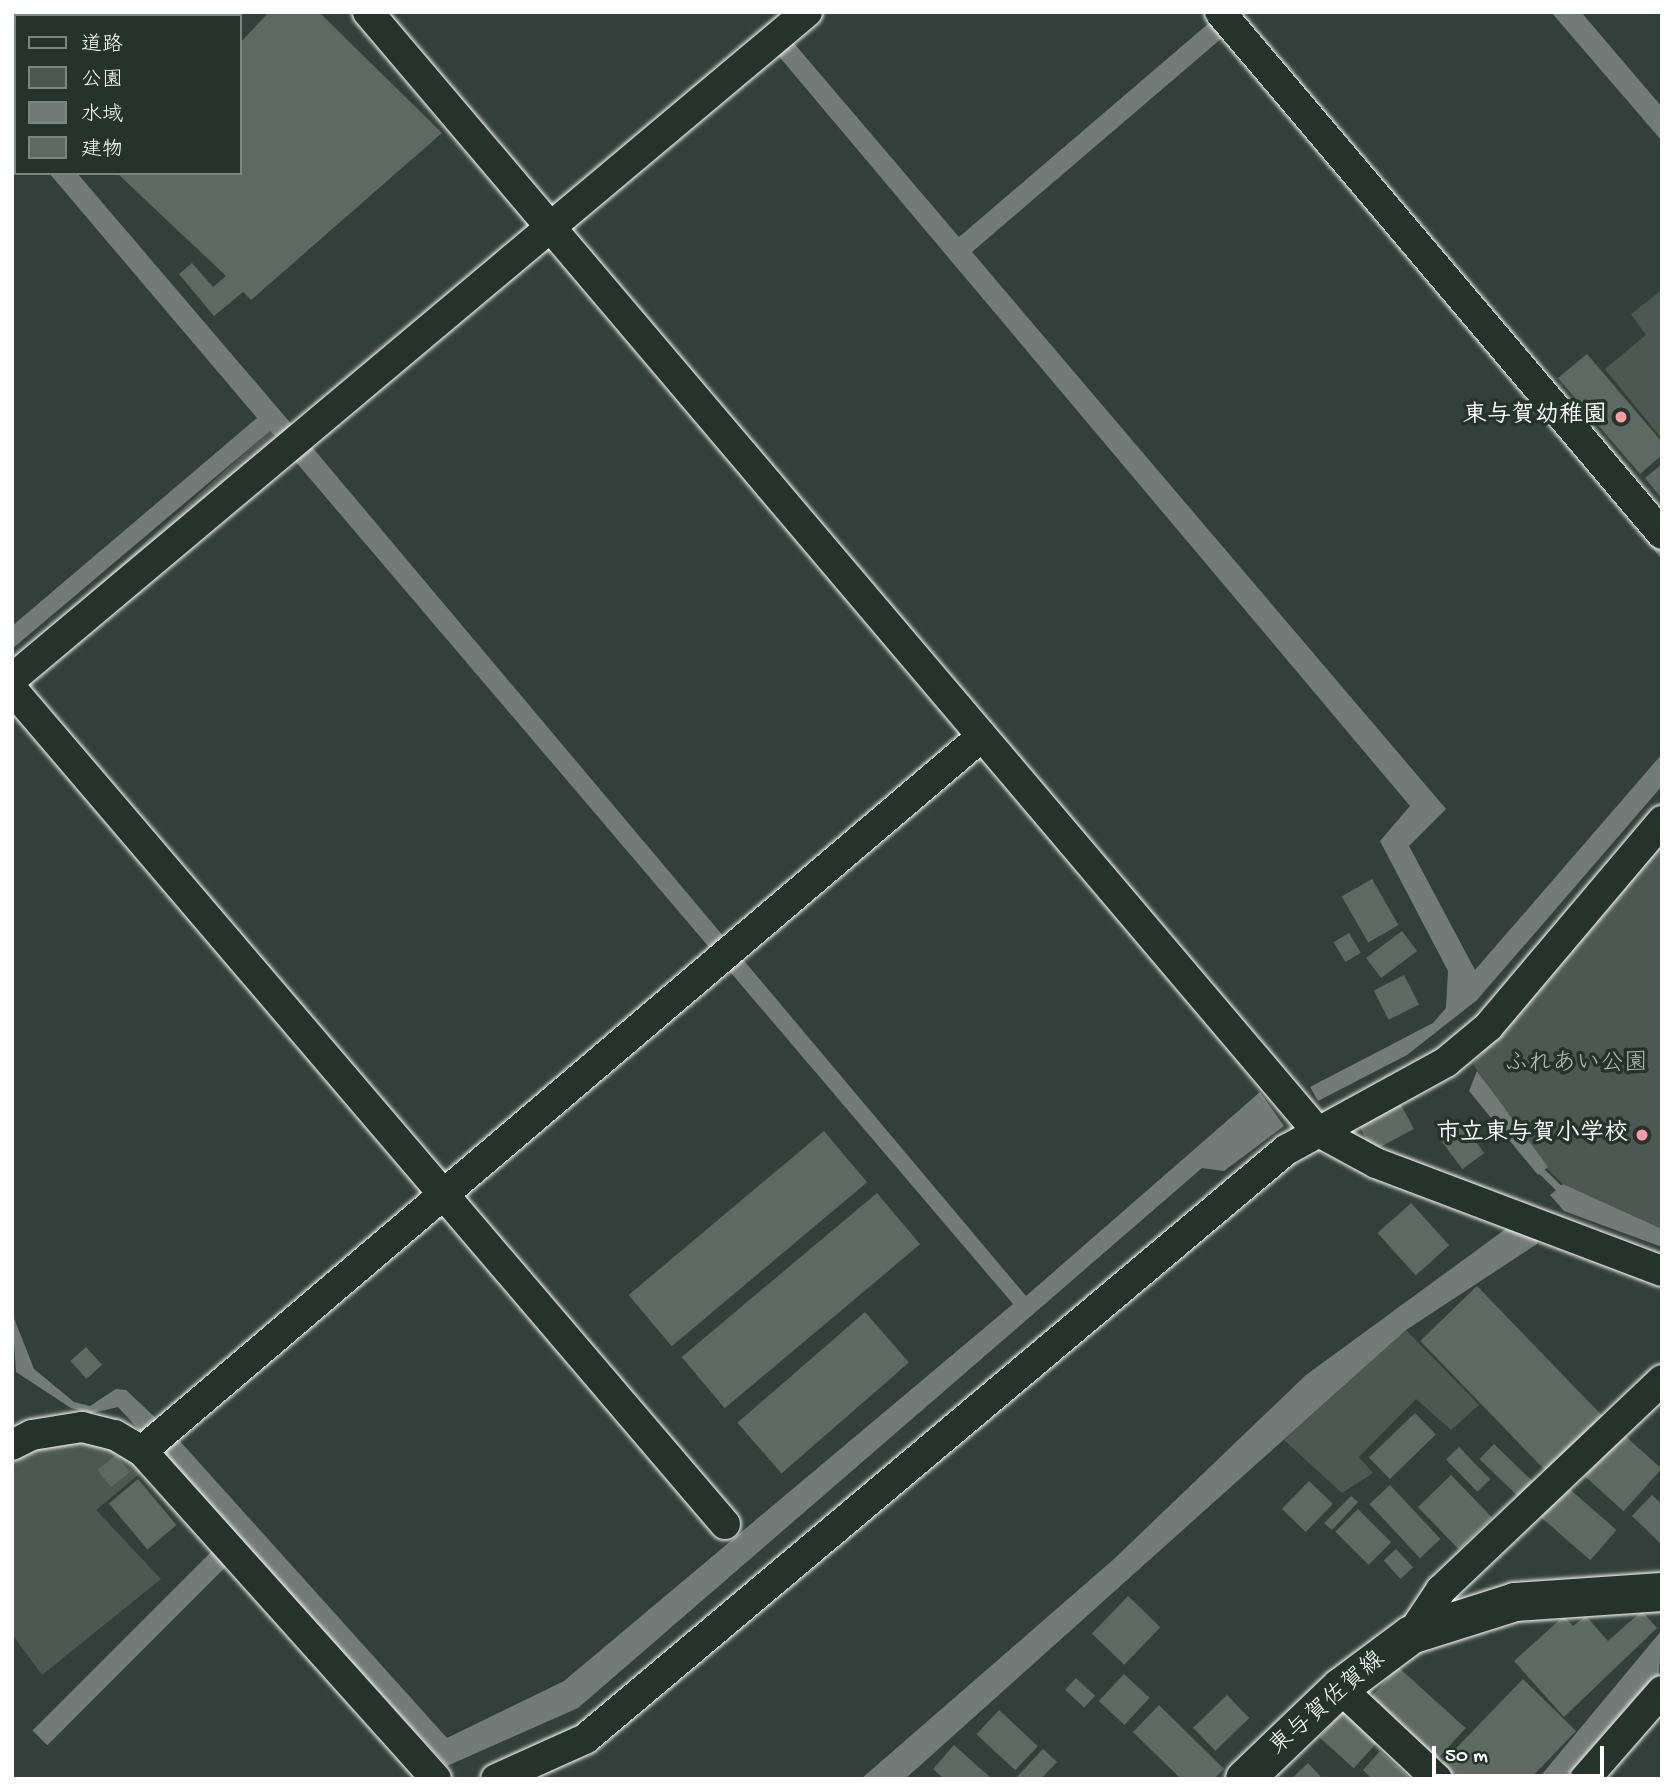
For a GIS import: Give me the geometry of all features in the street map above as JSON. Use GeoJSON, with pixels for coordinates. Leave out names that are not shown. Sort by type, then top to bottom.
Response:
{"type":"FeatureCollection","features":[{"type":"Feature","properties":{"kind":"main road","name":"東与賀佐賀線"},"geometry":{"type":"LineString","coordinates":[[1245,1779],[1340,1688],[1411,1636],[1515,1602],[1662,1592]]}},
{"type":"Feature","properties":{"kind":"street"},"geometry":{"type":"LineString","coordinates":[[368,12],[1317,1131],[1376,1163],[1662,1271]]}},
{"type":"Feature","properties":{"kind":"street"},"geometry":{"type":"LineString","coordinates":[[1220,12],[1662,534]]}},
{"type":"Feature","properties":{"kind":"street"},"geometry":{"type":"LineString","coordinates":[[12,679],[800,18]]}},
{"type":"Feature","properties":{"kind":"street"},"geometry":{"type":"LineString","coordinates":[[12,689],[725,1524]]}},
{"type":"Feature","properties":{"kind":"street"},"geometry":{"type":"LineString","coordinates":[[156,1440],[982,736]]}},
{"type":"Feature","properties":{"kind":"street"},"geometry":{"type":"LineString","coordinates":[[496,1779],[585,1739],[1253,1176],[1317,1131],[1442,1064],[1488,1027],[1662,821]]}},
{"type":"Feature","properties":{"kind":"street"},"geometry":{"type":"LineString","coordinates":[[1411,1636],[1441,1590],[1662,1380]]}},
{"type":"Feature","properties":{"kind":"street"},"geometry":{"type":"LineString","coordinates":[[12,1445],[32,1435],[82,1427],[115,1435],[156,1440],[436,1779]]}},
{"type":"Feature","properties":{"kind":"street"},"geometry":{"type":"LineString","coordinates":[[1340,1688],[1437,1779]]}},
{"type":"Feature","properties":{"kind":"street"},"geometry":{"type":"LineString","coordinates":[[1585,1779],[1662,1691]]}},
{"type":"Feature","properties":{"kind":"green space"},"geometry":{"type":"Polygon","coordinates":[[[1662,290],[1662,439],[1605,369],[1646,335],[1631,314],[1662,290]]]}},
{"type":"Feature","properties":{"kind":"green space"},"geometry":{"type":"Polygon","coordinates":[[[270,430],[278,439],[33,660],[25,651],[270,430]]]}},
{"type":"Feature","properties":{"kind":"green space","name":"ふれあい公園"},"geometry":{"type":"Polygon","coordinates":[[[1662,841],[1662,1229],[1563,1184],[1537,1159],[1473,1064],[1662,841]]]}},
{"type":"Feature","properties":{"kind":"green space"},"geometry":{"type":"Polygon","coordinates":[[[1406,1330],[1479,1405],[1451,1430],[1416,1399],[1359,1457],[1373,1473],[1342,1493],[1284,1440],[1406,1330]]]}},
{"type":"Feature","properties":{"kind":"green space"},"geometry":{"type":"Polygon","coordinates":[[[83,1437],[121,1449],[144,1470],[96,1510],[161,1579],[42,1675],[12,1634],[12,1457],[32,1446],[83,1437]]]}},
{"type":"Feature","properties":{"kind":"water"},"geometry":{"type":"Polygon","coordinates":[[[1551,12],[1581,12],[1662,107],[1662,141],[1551,12]]]}},
{"type":"Feature","properties":{"kind":"water"},"geometry":{"type":"Polygon","coordinates":[[[1209,23],[1222,38],[972,252],[1446,809],[1409,846],[1475,970],[1662,754],[1662,786],[1477,1000],[1407,1055],[1318,1101],[1310,1087],[1433,1023],[1446,1008],[1448,971],[1380,841],[1410,806],[777,54],[792,41],[959,237],[1209,23]]]}},
{"type":"Feature","properties":{"kind":"water"},"geometry":{"type":"Polygon","coordinates":[[[51,175],[79,175],[293,426],[278,439],[270,431],[12,649],[12,626],[257,418],[51,175]]]}},
{"type":"Feature","properties":{"kind":"water"},"geometry":{"type":"Polygon","coordinates":[[[312,447],[1026,1296],[1260,1092],[1284,1126],[1224,1171],[1202,1168],[578,1708],[447,1766],[118,1407],[92,1413],[71,1408],[16,1372],[12,1313],[34,1369],[74,1402],[90,1406],[116,1389],[126,1390],[178,1439],[447,1738],[564,1681],[1013,1304],[295,461],[312,447]]]}},
{"type":"Feature","properties":{"kind":"water"},"geometry":{"type":"Polygon","coordinates":[[[1477,1071],[1548,1167],[1538,1175],[1469,1091],[1477,1071]]]}},
{"type":"Feature","properties":{"kind":"water"},"geometry":{"type":"Polygon","coordinates":[[[1563,1184],[1662,1229],[1662,1247],[1564,1211],[1550,1195],[1563,1184]]]}},
{"type":"Feature","properties":{"kind":"water"},"geometry":{"type":"Polygon","coordinates":[[[1507,1228],[1538,1238],[1537,1244],[1406,1330],[905,1779],[861,1779],[1114,1559],[1306,1375],[1507,1228]]]}},
{"type":"Feature","properties":{"kind":"water"},"geometry":{"type":"Polygon","coordinates":[[[215,1548],[230,1563],[47,1745],[33,1730],[215,1548]]]}},
{"type":"Feature","properties":{"kind":"water"},"geometry":{"type":"Polygon","coordinates":[[[1662,1630],[1658,1687],[1651,1694],[1641,1691],[1564,1779],[1538,1779],[1662,1630]]]}},
{"type":"Feature","properties":{"kind":"building"},"geometry":{"type":"Polygon","coordinates":[[[124,12],[219,12],[219,14],[124,12]]]}},
{"type":"Feature","properties":{"kind":"building"},"geometry":{"type":"Polygon","coordinates":[[[269,12],[319,12],[442,133],[251,300],[243,292],[214,316],[179,274],[192,263],[213,287],[226,276],[119,175],[242,175],[242,41],[269,12]]]}},
{"type":"Feature","properties":{"kind":"building"},"geometry":{"type":"Polygon","coordinates":[[[1587,354],[1662,442],[1662,455],[1640,474],[1558,378],[1587,354]]]}},
{"type":"Feature","properties":{"kind":"building"},"geometry":{"type":"Polygon","coordinates":[[[1662,464],[1662,499],[1645,478],[1662,464]]]}},
{"type":"Feature","properties":{"kind":"building"},"geometry":{"type":"Polygon","coordinates":[[[1372,879],[1398,925],[1368,942],[1342,896],[1372,879]]]}},
{"type":"Feature","properties":{"kind":"building"},"geometry":{"type":"Polygon","coordinates":[[[1402,931],[1417,951],[1381,978],[1366,958],[1402,931]]]}},
{"type":"Feature","properties":{"kind":"building"},"geometry":{"type":"Polygon","coordinates":[[[1349,933],[1361,953],[1345,962],[1334,942],[1349,933]]]}},
{"type":"Feature","properties":{"kind":"building"},"geometry":{"type":"Polygon","coordinates":[[[1404,975],[1419,1004],[1389,1020],[1374,990],[1404,975]]]}},
{"type":"Feature","properties":{"kind":"building"},"geometry":{"type":"Polygon","coordinates":[[[1398,1099],[1414,1129],[1372,1151],[1357,1121],[1398,1099]]]}},
{"type":"Feature","properties":{"kind":"building"},"geometry":{"type":"Polygon","coordinates":[[[1460,1121],[1484,1153],[1463,1169],[1438,1137],[1460,1121]]]}},
{"type":"Feature","properties":{"kind":"building"},"geometry":{"type":"Polygon","coordinates":[[[824,1131],[867,1182],[672,1346],[629,1295],[824,1131]]]}},
{"type":"Feature","properties":{"kind":"building"},"geometry":{"type":"Polygon","coordinates":[[[877,1193],[920,1244],[725,1408],[682,1357],[877,1193]]]}},
{"type":"Feature","properties":{"kind":"building"},"geometry":{"type":"Polygon","coordinates":[[[1411,1203],[1449,1245],[1416,1275],[1378,1233],[1411,1203]]]}},
{"type":"Feature","properties":{"kind":"building"},"geometry":{"type":"Polygon","coordinates":[[[1477,1286],[1606,1419],[1549,1474],[1420,1341],[1477,1286]]]}},
{"type":"Feature","properties":{"kind":"building"},"geometry":{"type":"Polygon","coordinates":[[[865,1312],[909,1363],[781,1473],[737,1423],[865,1312]]]}},
{"type":"Feature","properties":{"kind":"building"},"geometry":{"type":"Polygon","coordinates":[[[86,1347],[102,1365],[86,1379],[70,1361],[86,1347]]]}},
{"type":"Feature","properties":{"kind":"building"},"geometry":{"type":"Polygon","coordinates":[[[1415,1413],[1436,1435],[1390,1479],[1369,1457],[1415,1413]]]}},
{"type":"Feature","properties":{"kind":"building"},"geometry":{"type":"Polygon","coordinates":[[[1623,1434],[1662,1469],[1624,1511],[1585,1476],[1623,1434]]]}},
{"type":"Feature","properties":{"kind":"building"},"geometry":{"type":"Polygon","coordinates":[[[1494,1444],[1537,1486],[1523,1501],[1479,1459],[1494,1444]]]}},
{"type":"Feature","properties":{"kind":"building"},"geometry":{"type":"Polygon","coordinates":[[[1459,1447],[1490,1479],[1477,1492],[1446,1460],[1459,1447]]]}},
{"type":"Feature","properties":{"kind":"building"},"geometry":{"type":"Polygon","coordinates":[[[116,1455],[130,1472],[111,1487],[97,1470],[116,1455]]]}},
{"type":"Feature","properties":{"kind":"building"},"geometry":{"type":"Polygon","coordinates":[[[1451,1475],[1492,1517],[1459,1549],[1418,1507],[1451,1475]]]}},
{"type":"Feature","properties":{"kind":"building"},"geometry":{"type":"Polygon","coordinates":[[[138,1479],[177,1525],[147,1549],[109,1503],[138,1479]]]}},
{"type":"Feature","properties":{"kind":"building"},"geometry":{"type":"Polygon","coordinates":[[[1309,1481],[1333,1504],[1306,1532],[1282,1509],[1309,1481]]]}},
{"type":"Feature","properties":{"kind":"building"},"geometry":{"type":"Polygon","coordinates":[[[1390,1485],[1440,1539],[1420,1558],[1370,1504],[1390,1485]]]}},
{"type":"Feature","properties":{"kind":"building"},"geometry":{"type":"Polygon","coordinates":[[[1566,1486],[1617,1530],[1590,1560],[1540,1516],[1566,1486]]]}},
{"type":"Feature","properties":{"kind":"building"},"geometry":{"type":"Polygon","coordinates":[[[1652,1495],[1662,1504],[1662,1545],[1632,1516],[1652,1495]]]}},
{"type":"Feature","properties":{"kind":"building"},"geometry":{"type":"Polygon","coordinates":[[[1351,1496],[1358,1502],[1332,1530],[1324,1523],[1351,1496]]]}},
{"type":"Feature","properties":{"kind":"building"},"geometry":{"type":"Polygon","coordinates":[[[1358,1509],[1391,1542],[1369,1565],[1335,1532],[1358,1509]]]}},
{"type":"Feature","properties":{"kind":"building"},"geometry":{"type":"Polygon","coordinates":[[[1396,1549],[1413,1567],[1401,1579],[1384,1561],[1396,1549]]]}},
{"type":"Feature","properties":{"kind":"building"},"geometry":{"type":"Polygon","coordinates":[[[1128,1596],[1160,1627],[1124,1665],[1092,1633],[1128,1596]]]}},
{"type":"Feature","properties":{"kind":"building"},"geometry":{"type":"Polygon","coordinates":[[[1642,1611],[1657,1628],[1564,1717],[1514,1661],[1564,1616],[1573,1626],[1586,1616],[1608,1641],[1642,1611]]]}},
{"type":"Feature","properties":{"kind":"building"},"geometry":{"type":"Polygon","coordinates":[[[1398,1667],[1466,1728],[1435,1762],[1367,1701],[1398,1667]]]}},
{"type":"Feature","properties":{"kind":"building"},"geometry":{"type":"Polygon","coordinates":[[[1124,1674],[1150,1698],[1124,1725],[1099,1701],[1124,1674]]]}},
{"type":"Feature","properties":{"kind":"building"},"geometry":{"type":"Polygon","coordinates":[[[1076,1678],[1095,1696],[1084,1707],[1065,1690],[1076,1678]]]}},
{"type":"Feature","properties":{"kind":"building"},"geometry":{"type":"Polygon","coordinates":[[[1523,1679],[1576,1731],[1530,1779],[1448,1779],[1437,1768],[1523,1679]]]}},
{"type":"Feature","properties":{"kind":"building"},"geometry":{"type":"Polygon","coordinates":[[[1227,1695],[1249,1718],[1215,1751],[1193,1728],[1227,1695]]]}},
{"type":"Feature","properties":{"kind":"building"},"geometry":{"type":"Polygon","coordinates":[[[1159,1705],[1224,1769],[1214,1779],[1181,1779],[1133,1732],[1159,1705]]]}},
{"type":"Feature","properties":{"kind":"building"},"geometry":{"type":"Polygon","coordinates":[[[1347,1707],[1381,1738],[1354,1768],[1320,1737],[1347,1707]]]}},
{"type":"Feature","properties":{"kind":"building"},"geometry":{"type":"Polygon","coordinates":[[[999,1710],[1038,1746],[1015,1770],[976,1734],[999,1710]]]}},
{"type":"Feature","properties":{"kind":"building"},"geometry":{"type":"Polygon","coordinates":[[[954,1745],[992,1779],[944,1779],[933,1769],[954,1745]]]}},
{"type":"Feature","properties":{"kind":"building"},"geometry":{"type":"Polygon","coordinates":[[[1043,1749],[1057,1762],[1041,1779],[1015,1779],[1043,1749]]]}},
{"type":"Feature","properties":{"kind":"building"},"geometry":{"type":"Polygon","coordinates":[[[1380,1751],[1411,1779],[1372,1779],[1363,1770],[1380,1751]]]}},
{"type":"Feature","properties":{"kind":"building"},"geometry":{"type":"Polygon","coordinates":[[[1308,1763],[1323,1779],[1291,1779],[1308,1763]]]}},
{"type":"Feature","properties":{"kind":"waterway"},"geometry":{"type":"LineString","coordinates":[[1651,541],[1662,554]]}},
{"type":"Feature","properties":{"kind":"waterway"},"geometry":{"type":"LineString","coordinates":[[1536,1166],[1565,1194]]}},
{"type":"Feature","properties":{"kind":"place","name":"東与賀幼稚園"},"geometry":{"type":"Point","coordinates":[1621,417]}},
{"type":"Feature","properties":{"kind":"place","name":"市立東与賀小学校"},"geometry":{"type":"Point","coordinates":[1642,1135]}}]}
